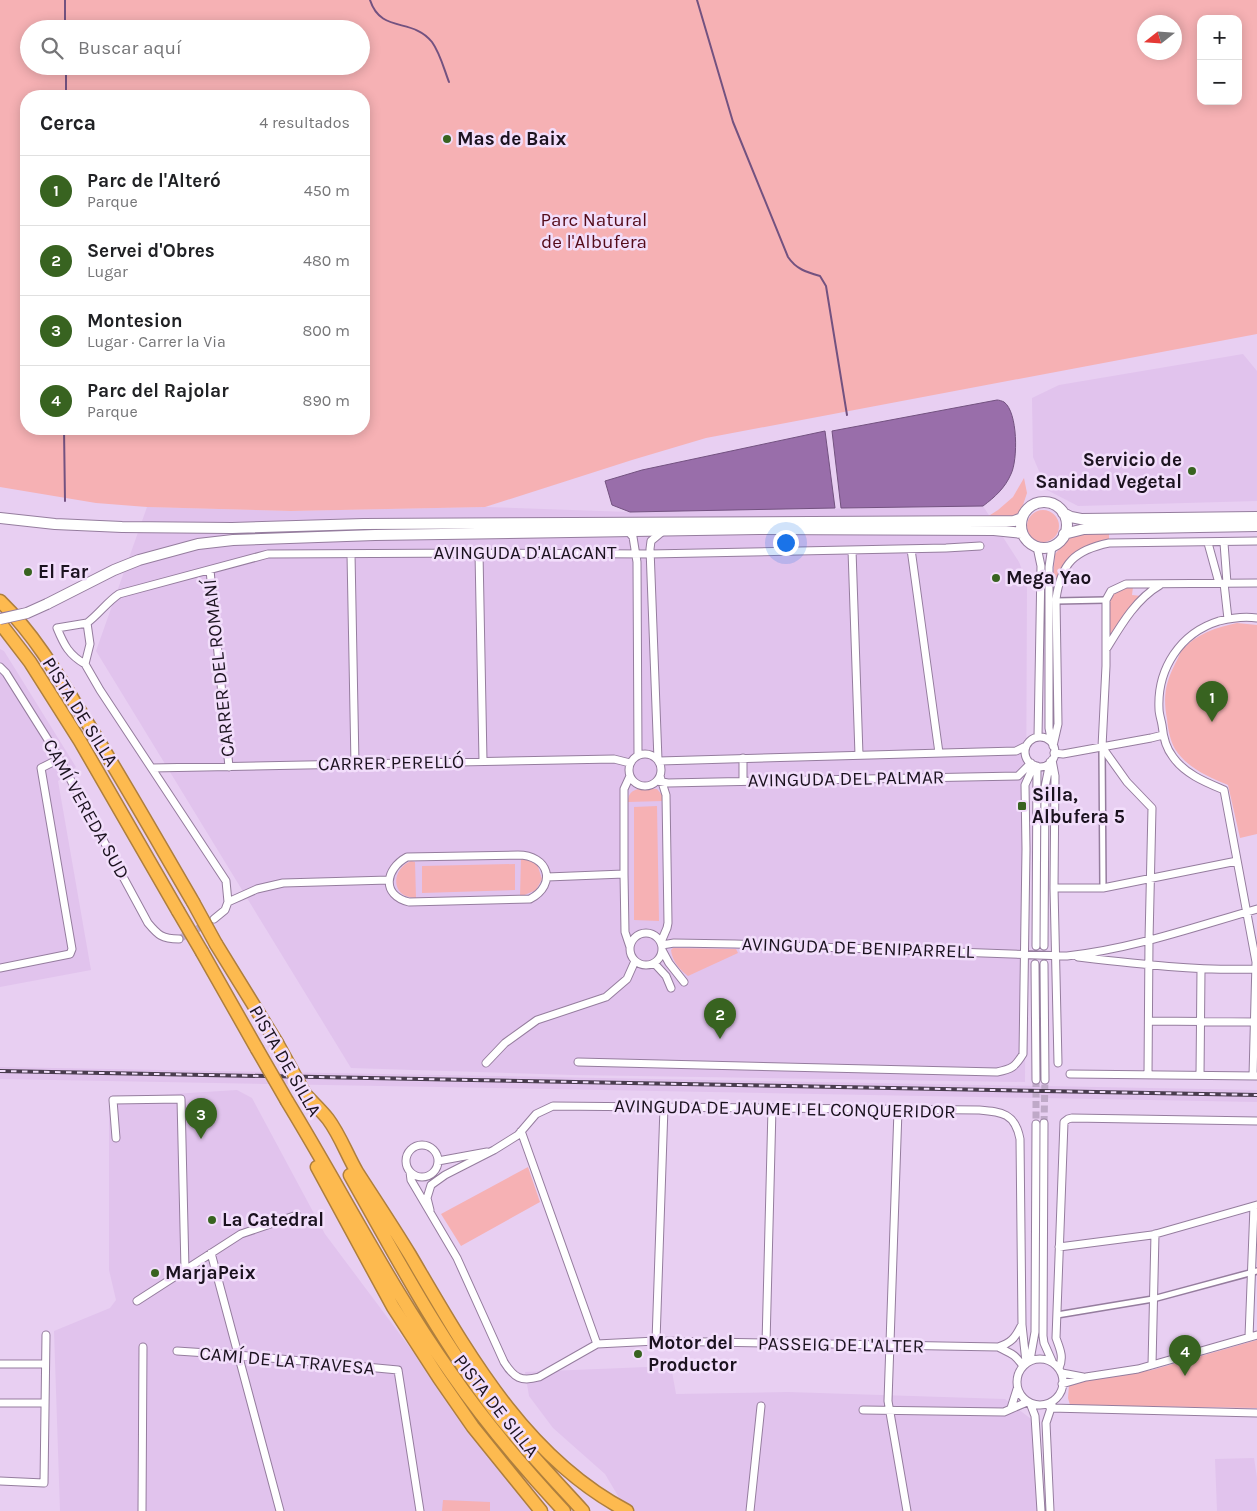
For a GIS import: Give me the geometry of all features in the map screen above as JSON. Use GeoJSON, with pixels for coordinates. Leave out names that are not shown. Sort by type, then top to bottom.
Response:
{"type":"FeatureCollection","features":[{"type":"Feature","properties":{"kind":"highway","name":"PISTA DE SILLA"},"geometry":{"type":"LineString","coordinates":[[0,601],[44,652],[94,733],[216,944],[277,1044],[413,1286],[462,1364],[501,1418],[583,1511]]}},
{"type":"Feature","properties":{"kind":"highway","name":"PISTA DE SILLA"},"geometry":{"type":"LineString","coordinates":[[0,623],[30,662],[75,733],[404,1301],[450,1372],[484,1419],[561,1508]]}},
{"type":"Feature","properties":{"kind":"highway"},"geometry":{"type":"LineString","coordinates":[[305,1094],[328,1120],[354,1166],[472,1358],[504,1404],[565,1470],[613,1504],[627,1511]]}},
{"type":"Feature","properties":{"kind":"highway"},"geometry":{"type":"LineString","coordinates":[[287,1100],[299,1133],[393,1307],[473,1427],[541,1511]]}},
{"type":"Feature","properties":{"kind":"main road"},"geometry":{"type":"LineString","coordinates":[[1063,513],[1066,520],[1064,534],[1058,543],[1052,546],[1037,547],[1028,541],[1022,533],[1022,518],[1027,509],[1039,503],[1052,504],[1063,513],[1081,519],[1257,517]]}},
{"type":"Feature","properties":{"kind":"main road","name":"AVINGUDA D'ALACANT"},"geometry":{"type":"LineString","coordinates":[[0,518],[55,524],[122,527],[232,528],[374,524],[1014,521],[1022,518]]}},
{"type":"Feature","properties":{"kind":"main road"},"geometry":{"type":"LineString","coordinates":[[1064,534],[1084,529],[1257,526]]}},
{"type":"Feature","properties":{"kind":"main road","name":"AVINGUDA D'ALACANT"},"geometry":{"type":"LineString","coordinates":[[0,619],[27,613],[99,577],[139,560],[198,544],[233,540],[375,535],[759,529],[994,530],[1022,533]]}},
{"type":"Feature","properties":{"kind":"street"},"geometry":{"type":"LineString","coordinates":[[628,531],[633,537],[636,553],[638,755]]}},
{"type":"Feature","properties":{"kind":"street"},"geometry":{"type":"LineString","coordinates":[[658,760],[650,754],[643,753],[638,755],[630,763],[630,776],[624,789],[625,932],[635,961],[645,965],[658,960],[668,923],[666,795],[660,780],[662,770],[658,760],[650,554],[651,541],[664,531]]}},
{"type":"Feature","properties":{"kind":"street"},"geometry":{"type":"LineString","coordinates":[[1208,542],[1223,583]]}},
{"type":"Feature","properties":{"kind":"street"},"geometry":{"type":"LineString","coordinates":[[1224,542],[1223,583],[1228,619]]}},
{"type":"Feature","properties":{"kind":"street"},"geometry":{"type":"LineString","coordinates":[[1044,946],[1045,782],[1058,724],[1056,601],[1063,571],[1080,552],[1094,546],[1109,543],[1257,542]]}},
{"type":"Feature","properties":{"kind":"street","name":"AVINGUDA D'ALACANT"},"geometry":{"type":"LineString","coordinates":[[86,623],[119,594],[268,554],[650,554],[980,546]]}},
{"type":"Feature","properties":{"kind":"street"},"geometry":{"type":"LineString","coordinates":[[1052,546],[1049,567],[1049,728],[1055,776],[1054,888],[1058,1063]]}},
{"type":"Feature","properties":{"kind":"street"},"geometry":{"type":"LineString","coordinates":[[1037,547],[1041,566],[1038,737]]}},
{"type":"Feature","properties":{"kind":"street"},"geometry":{"type":"LineString","coordinates":[[911,549],[939,753]]}},
{"type":"Feature","properties":{"kind":"street"},"geometry":{"type":"LineString","coordinates":[[852,550],[859,756]]}},
{"type":"Feature","properties":{"kind":"street"},"geometry":{"type":"LineString","coordinates":[[479,553],[483,762]]}},
{"type":"Feature","properties":{"kind":"street"},"geometry":{"type":"LineString","coordinates":[[351,554],[355,764]]}},
{"type":"Feature","properties":{"kind":"street","name":"CARRER DEL ROMANÍ"},"geometry":{"type":"LineString","coordinates":[[210,570],[229,767]]}},
{"type":"Feature","properties":{"kind":"street"},"geometry":{"type":"LineString","coordinates":[[1103,888],[1102,747],[1107,648],[1106,600],[1110,591],[1126,584],[1142,583],[1160,585],[1257,582]]}},
{"type":"Feature","properties":{"kind":"street"},"geometry":{"type":"LineString","coordinates":[[1107,648],[1137,605],[1150,591],[1160,585]]}},
{"type":"Feature","properties":{"kind":"street"},"geometry":{"type":"LineString","coordinates":[[1056,601],[1106,600]]}},
{"type":"Feature","properties":{"kind":"street"},"geometry":{"type":"LineString","coordinates":[[1070,1074],[1255,1076],[1257,969],[1224,790],[1184,769],[1173,757],[1163,735],[1159,711],[1160,689],[1165,671],[1171,656],[1180,644],[1194,633],[1211,624],[1228,619],[1257,618]]}},
{"type":"Feature","properties":{"kind":"street"},"geometry":{"type":"LineString","coordinates":[[85,664],[90,644],[86,623],[57,628],[63,643],[74,658],[85,664],[100,690],[226,881],[228,902],[225,910],[214,919]]}},
{"type":"Feature","properties":{"kind":"street","name":"CAMÍ VEREDA SUD"},"geometry":{"type":"LineString","coordinates":[[0,667],[60,760],[148,923],[156,932],[167,939],[179,938]]}},
{"type":"Feature","properties":{"kind":"street"},"geometry":{"type":"LineString","coordinates":[[1052,753],[1063,754],[1163,735]]}},
{"type":"Feature","properties":{"kind":"street"},"geometry":{"type":"LineString","coordinates":[[1034,765],[1046,765],[1052,753],[1046,738],[1038,737],[1030,740],[1026,746],[1026,755],[1034,765],[1036,946]]}},
{"type":"Feature","properties":{"kind":"street","name":"AVINGUDA DEL PALMAR"},"geometry":{"type":"LineString","coordinates":[[658,760],[1016,751],[1026,746]]}},
{"type":"Feature","properties":{"kind":"street"},"geometry":{"type":"LineString","coordinates":[[1102,747],[1127,782],[1152,808],[1148,1075]]}},
{"type":"Feature","properties":{"kind":"street"},"geometry":{"type":"LineString","coordinates":[[743,758],[743,781]]}},
{"type":"Feature","properties":{"kind":"street","name":"CARRER PERELLÓ"},"geometry":{"type":"LineString","coordinates":[[152,768],[614,759],[630,763]]}},
{"type":"Feature","properties":{"kind":"street"},"geometry":{"type":"LineString","coordinates":[[0,968],[70,954],[72,948],[41,768],[60,760]]}},
{"type":"Feature","properties":{"kind":"street"},"geometry":{"type":"LineString","coordinates":[[578,1062],[997,1072],[1007,1070],[1016,1065],[1023,1054],[1025,785],[1034,765]]}},
{"type":"Feature","properties":{"kind":"street","name":"AVINGUDA DEL PALMAR"},"geometry":{"type":"LineString","coordinates":[[660,780],[743,781],[1018,776],[1034,765]]}},
{"type":"Feature","properties":{"kind":"street"},"geometry":{"type":"LineString","coordinates":[[630,776],[638,785],[644,786],[660,780]]}},
{"type":"Feature","properties":{"kind":"street"},"geometry":{"type":"LineString","coordinates":[[532,856],[540,861],[547,877],[546,883],[539,893],[530,899],[519,900],[409,902],[395,894],[389,880],[392,868],[407,857],[532,856]]}},
{"type":"Feature","properties":{"kind":"street"},"geometry":{"type":"LineString","coordinates":[[1054,888],[1103,888],[1237,861]]}},
{"type":"Feature","properties":{"kind":"street"},"geometry":{"type":"LineString","coordinates":[[547,877],[624,874]]}},
{"type":"Feature","properties":{"kind":"street"},"geometry":{"type":"LineString","coordinates":[[228,902],[257,889],[283,883],[389,880]]}},
{"type":"Feature","properties":{"kind":"street"},"geometry":{"type":"LineString","coordinates":[[1067,956],[1092,953],[1149,940],[1257,909]]}},
{"type":"Feature","properties":{"kind":"street"},"geometry":{"type":"LineString","coordinates":[[630,947],[636,936],[644,933],[653,934],[662,946],[669,963],[684,982]]}},
{"type":"Feature","properties":{"kind":"street","name":"AVINGUDA DE BENIPARRELL"},"geometry":{"type":"LineString","coordinates":[[662,946],[674,943],[736,944],[1067,956]]}},
{"type":"Feature","properties":{"kind":"street"},"geometry":{"type":"LineString","coordinates":[[1067,956],[1201,970],[1257,969]]}},
{"type":"Feature","properties":{"kind":"street"},"geometry":{"type":"LineString","coordinates":[[486,1063],[505,1043],[537,1020],[606,997],[627,979],[635,961]]}},
{"type":"Feature","properties":{"kind":"street"},"geometry":{"type":"LineString","coordinates":[[654,963],[666,976],[671,988]]}},
{"type":"Feature","properties":{"kind":"street"},"geometry":{"type":"LineString","coordinates":[[1035,964],[1036,1080]]}},
{"type":"Feature","properties":{"kind":"street"},"geometry":{"type":"LineString","coordinates":[[1044,964],[1044,1080]]}},
{"type":"Feature","properties":{"kind":"street"},"geometry":{"type":"LineString","coordinates":[[1200,1075],[1199,1022],[1201,970]]}},
{"type":"Feature","properties":{"kind":"street"},"geometry":{"type":"LineString","coordinates":[[1149,1021],[1256,1022]]}},
{"type":"Feature","properties":{"kind":"street"},"geometry":{"type":"LineString","coordinates":[[116,1138],[113,1100],[181,1099],[185,1270]]}},
{"type":"Feature","properties":{"kind":"street","name":"AVINGUDA DE JAUME I EL CONQUERIDOR"},"geometry":{"type":"LineString","coordinates":[[521,1132],[536,1114],[553,1106],[1002,1112],[1014,1122],[1020,1139],[1022,1325]]}},
{"type":"Feature","properties":{"kind":"street"},"geometry":{"type":"LineString","coordinates":[[656,1341],[664,1107]]}},
{"type":"Feature","properties":{"kind":"street"},"geometry":{"type":"LineString","coordinates":[[766,1344],[772,1108]]}},
{"type":"Feature","properties":{"kind":"street"},"geometry":{"type":"LineString","coordinates":[[898,1110],[888,1401],[907,1511]]}},
{"type":"Feature","properties":{"kind":"street"},"geometry":{"type":"LineString","coordinates":[[1050,1511],[1046,1423],[1052,1405],[1060,1394],[1062,1384],[1060,1370],[1062,1362],[1061,1352],[1056,1338],[1062,1125],[1065,1120],[1072,1118],[1257,1121]]}},
{"type":"Feature","properties":{"kind":"street"},"geometry":{"type":"LineString","coordinates":[[1044,1123],[1043,1336],[1052,1362],[1060,1370],[1086,1377]]}},
{"type":"Feature","properties":{"kind":"street"},"geometry":{"type":"LineString","coordinates":[[1036,1124],[1036,1332],[1026,1363],[1018,1372],[1016,1380],[1019,1394],[1035,1405],[1257,1413]]}},
{"type":"Feature","properties":{"kind":"street"},"geometry":{"type":"LineString","coordinates":[[430,1210],[427,1198],[431,1185],[494,1150],[521,1132],[597,1344]]}},
{"type":"Feature","properties":{"kind":"street"},"geometry":{"type":"LineString","coordinates":[[410,1172],[418,1177],[423,1177],[434,1171],[438,1161],[431,1149],[427,1146],[417,1146],[408,1152],[406,1157],[411,1180],[430,1210]]}},
{"type":"Feature","properties":{"kind":"street"},"geometry":{"type":"LineString","coordinates":[[438,1161],[494,1150]]}},
{"type":"Feature","properties":{"kind":"street"},"geometry":{"type":"LineString","coordinates":[[434,1171],[446,1175]]}},
{"type":"Feature","properties":{"kind":"street"},"geometry":{"type":"LineString","coordinates":[[1059,1248],[1155,1234],[1255,1206],[1254,1272],[1249,1337]]}},
{"type":"Feature","properties":{"kind":"street","name":"PASSEIG DE L'ALTER"},"geometry":{"type":"LineString","coordinates":[[430,1210],[457,1258],[504,1362],[512,1375],[532,1379],[539,1377],[597,1344],[656,1341],[998,1347]]}},
{"type":"Feature","properties":{"kind":"street"},"geometry":{"type":"LineString","coordinates":[[138,1301],[247,1231],[297,1215]]}},
{"type":"Feature","properties":{"kind":"street"},"geometry":{"type":"LineString","coordinates":[[1152,1365],[1155,1234]]}},
{"type":"Feature","properties":{"kind":"street"},"geometry":{"type":"LineString","coordinates":[[211,1253],[280,1511]]}},
{"type":"Feature","properties":{"kind":"street"},"geometry":{"type":"LineString","coordinates":[[1057,1315],[1154,1299],[1254,1272]]}},
{"type":"Feature","properties":{"kind":"street"},"geometry":{"type":"LineString","coordinates":[[1022,1325],[1026,1363]]}},
{"type":"Feature","properties":{"kind":"street"},"geometry":{"type":"LineString","coordinates":[[998,1347],[1014,1340],[1022,1325]]}},
{"type":"Feature","properties":{"kind":"street"},"geometry":{"type":"LineString","coordinates":[[0,1482],[44,1483],[46,1335]]}},
{"type":"Feature","properties":{"kind":"street"},"geometry":{"type":"LineString","coordinates":[[1062,1384],[1086,1377],[1152,1365],[1257,1335]]}},
{"type":"Feature","properties":{"kind":"street"},"geometry":{"type":"LineString","coordinates":[[142,1511],[143,1347]]}},
{"type":"Feature","properties":{"kind":"street"},"geometry":{"type":"LineString","coordinates":[[998,1347],[1009,1351],[1026,1363]]}},
{"type":"Feature","properties":{"kind":"street","name":"CAMÍ DE LA TRAVESA"},"geometry":{"type":"LineString","coordinates":[[177,1351],[398,1370],[420,1511]]}},
{"type":"Feature","properties":{"kind":"street"},"geometry":{"type":"LineString","coordinates":[[1026,1363],[1038,1358],[1052,1362]]}},
{"type":"Feature","properties":{"kind":"street"},"geometry":{"type":"LineString","coordinates":[[0,1364],[45,1364]]}},
{"type":"Feature","properties":{"kind":"street"},"geometry":{"type":"LineString","coordinates":[[1012,1408],[1017,1389]]}},
{"type":"Feature","properties":{"kind":"street"},"geometry":{"type":"LineString","coordinates":[[863,1410],[1004,1412],[1028,1402]]}},
{"type":"Feature","properties":{"kind":"street"},"geometry":{"type":"LineString","coordinates":[[1028,1402],[1035,1416],[1041,1511]]}},
{"type":"Feature","properties":{"kind":"street"},"geometry":{"type":"LineString","coordinates":[[0,1403],[44,1403]]}},
{"type":"Feature","properties":{"kind":"street"},"geometry":{"type":"LineString","coordinates":[[750,1511],[761,1406]]}},
{"type":"Feature","properties":{"kind":"shaded area"},"geometry":{"type":"Polygon","coordinates":[[[1243,354],[1257,371],[1257,501],[1078,506],[1047,490],[1033,457],[1032,398],[1059,385],[1243,354]]]}},
{"type":"Feature","properties":{"kind":"shaded area"},"geometry":{"type":"Polygon","coordinates":[[[997,400],[1004,402],[1009,407],[1012,416],[1016,448],[1015,458],[1006,484],[996,496],[983,506],[841,508],[832,431],[997,400]]]}},
{"type":"Feature","properties":{"kind":"shaded area"},"geometry":{"type":"Polygon","coordinates":[[[825,431],[835,508],[630,512],[612,505],[605,481],[642,470],[825,431]]]}},
{"type":"Feature","properties":{"kind":"shaded area"},"geometry":{"type":"Polygon","coordinates":[[[983,506],[1019,562],[1027,583],[1025,1082],[572,1075],[351,1068],[96,651],[147,507],[291,511],[485,507],[630,512],[983,506]]]}},
{"type":"Feature","properties":{"kind":"shaded area"},"geometry":{"type":"Polygon","coordinates":[[[0,649],[4,651],[76,767],[58,781],[91,970],[0,987],[0,649]]]}},
{"type":"Feature","properties":{"kind":"shaded area"},"geometry":{"type":"Polygon","coordinates":[[[0,1067],[1257,1090],[1257,1102],[0,1079],[0,1067]]]}},
{"type":"Feature","properties":{"kind":"shaded area"},"geometry":{"type":"Polygon","coordinates":[[[237,1090],[252,1098],[325,1234],[420,1361],[549,1511],[60,1511],[54,1331],[110,1308],[116,1300],[109,1270],[109,1098],[237,1090]]]}},
{"type":"Feature","properties":{"kind":"shaded area"},"geometry":{"type":"Polygon","coordinates":[[[671,1366],[676,1394],[788,1392],[1005,1399],[1039,1425],[1041,1511],[627,1511],[605,1474],[553,1428],[529,1396],[525,1372],[671,1366]]]}},
{"type":"Feature","properties":{"kind":"shaded area"},"geometry":{"type":"Polygon","coordinates":[[[1254,1458],[1257,1478],[1257,1511],[1217,1511],[1215,1459],[1254,1458]]]}},
{"type":"Feature","properties":{"kind":"green space","name":"Parc Natural de l'Albufera"},"geometry":{"type":"Polygon","coordinates":[[[0,0],[1257,0],[1257,334],[706,438],[485,507],[291,511],[147,507],[96,503],[0,487],[0,0]]]}},
{"type":"Feature","properties":{"kind":"green space"},"geometry":{"type":"Polygon","coordinates":[[[1024,478],[1027,493],[1017,515],[1007,518],[987,517],[1013,497],[1024,478]]]}},
{"type":"Feature","properties":{"kind":"green space"},"geometry":{"type":"Polygon","coordinates":[[[1043,510],[1049,511],[1054,515],[1058,520],[1058,532],[1054,537],[1049,541],[1043,542],[1037,541],[1032,537],[1028,532],[1027,526],[1028,520],[1032,515],[1037,511],[1043,510]]]}},
{"type":"Feature","properties":{"kind":"green space"},"geometry":{"type":"Polygon","coordinates":[[[1079,533],[1109,534],[1109,540],[1083,547],[1066,563],[1057,579],[1053,578],[1055,554],[1069,538],[1079,533]]]}},
{"type":"Feature","properties":{"kind":"green space"},"geometry":{"type":"Polygon","coordinates":[[[1122,587],[1133,587],[1132,595],[1141,596],[1129,608],[1113,633],[1110,634],[1108,632],[1109,601],[1116,591],[1122,587]]]}},
{"type":"Feature","properties":{"kind":"green space"},"geometry":{"type":"Polygon","coordinates":[[[1237,623],[1257,625],[1257,834],[1240,838],[1228,785],[1192,767],[1180,756],[1171,738],[1165,704],[1169,678],[1182,650],[1207,632],[1237,623]]]}},
{"type":"Feature","properties":{"kind":"green space"},"geometry":{"type":"Polygon","coordinates":[[[645,788],[657,789],[662,795],[663,801],[628,802],[629,795],[633,791],[645,788]]]}},
{"type":"Feature","properties":{"kind":"green space"},"geometry":{"type":"Polygon","coordinates":[[[657,806],[659,921],[634,920],[634,807],[657,806]]]}},
{"type":"Feature","properties":{"kind":"green space"},"geometry":{"type":"Polygon","coordinates":[[[521,858],[537,864],[542,879],[536,890],[520,897],[521,858]]]}},
{"type":"Feature","properties":{"kind":"green space"},"geometry":{"type":"Polygon","coordinates":[[[411,861],[415,862],[416,898],[408,897],[402,893],[396,883],[399,871],[411,861]]]}},
{"type":"Feature","properties":{"kind":"green space"},"geometry":{"type":"Polygon","coordinates":[[[515,864],[515,890],[422,893],[422,866],[515,864]]]}},
{"type":"Feature","properties":{"kind":"green space"},"geometry":{"type":"Polygon","coordinates":[[[673,948],[736,949],[738,953],[688,976],[679,968],[675,961],[671,950],[673,948]]]}},
{"type":"Feature","properties":{"kind":"green space"},"geometry":{"type":"Polygon","coordinates":[[[528,1167],[540,1202],[461,1246],[441,1214],[528,1167]]]}},
{"type":"Feature","properties":{"kind":"green space"},"geometry":{"type":"Polygon","coordinates":[[[1257,1340],[1257,1408],[1070,1405],[1068,1398],[1069,1385],[1074,1382],[1152,1370],[1257,1340]]]}},
{"type":"Feature","properties":{"kind":"green space"},"geometry":{"type":"Polygon","coordinates":[[[443,1500],[490,1502],[490,1511],[442,1511],[443,1500]]]}},
{"type":"Feature","properties":{"kind":"waterway"},"geometry":{"type":"LineString","coordinates":[[65,0],[65,20]]}},
{"type":"Feature","properties":{"kind":"waterway"},"geometry":{"type":"LineString","coordinates":[[370,0],[375,11],[389,22],[424,34],[432,42],[440,56],[449,82]]}},
{"type":"Feature","properties":{"kind":"waterway"},"geometry":{"type":"LineString","coordinates":[[697,0],[733,122],[788,257],[802,270],[820,276],[826,286],[847,415]]}},
{"type":"Feature","properties":{"kind":"waterway"},"geometry":{"type":"LineString","coordinates":[[66,75],[66,90]]}},
{"type":"Feature","properties":{"kind":"waterway"},"geometry":{"type":"LineString","coordinates":[[64,435],[65,501]]}},
{"type":"Feature","properties":{"kind":"tunnel"},"geometry":{"type":"LineString","coordinates":[[179,939],[208,923]]}},
{"type":"Feature","properties":{"kind":"tunnel"},"geometry":{"type":"LineString","coordinates":[[1036,1080],[1036,1124]]}},
{"type":"Feature","properties":{"kind":"tunnel"},"geometry":{"type":"LineString","coordinates":[[1044,1123],[1045,1080]]}},
{"type":"Feature","properties":{"kind":"railway"},"geometry":{"type":"LineString","coordinates":[[0,1071],[1257,1095]]}},
{"type":"Feature","properties":{"kind":"place","name":"Mas de Baix"},"geometry":{"type":"Point","coordinates":[447,139]}},
{"type":"Feature","properties":{"kind":"place","name":"Servicio de Sanidad Vegetal"},"geometry":{"type":"Point","coordinates":[1192,471]}},
{"type":"Feature","properties":{"kind":"place","name":"El Far"},"geometry":{"type":"Point","coordinates":[28,572]}},
{"type":"Feature","properties":{"kind":"place","name":"Mega Yao"},"geometry":{"type":"Point","coordinates":[996,578]}},
{"type":"Feature","properties":{"kind":"place","name":"Parc de l'Alteró"},"geometry":{"type":"Point","coordinates":[1212,722]}},
{"type":"Feature","properties":{"kind":"place","name":"Silla, Albufera 5"},"geometry":{"type":"Point","coordinates":[1022,806]}},
{"type":"Feature","properties":{"kind":"place","name":"Servei d'Obres"},"geometry":{"type":"Point","coordinates":[720,1039]}},
{"type":"Feature","properties":{"kind":"place","name":"Montesion"},"geometry":{"type":"Point","coordinates":[201,1139]}},
{"type":"Feature","properties":{"kind":"place","name":"La Catedral"},"geometry":{"type":"Point","coordinates":[212,1220]}},
{"type":"Feature","properties":{"kind":"place","name":"MarjaPeix"},"geometry":{"type":"Point","coordinates":[155,1273]}},
{"type":"Feature","properties":{"kind":"place","name":"Motor del Productor"},"geometry":{"type":"Point","coordinates":[638,1354]}},
{"type":"Feature","properties":{"kind":"place","name":"Parc del Rajolar"},"geometry":{"type":"Point","coordinates":[1185,1376]}}]}
